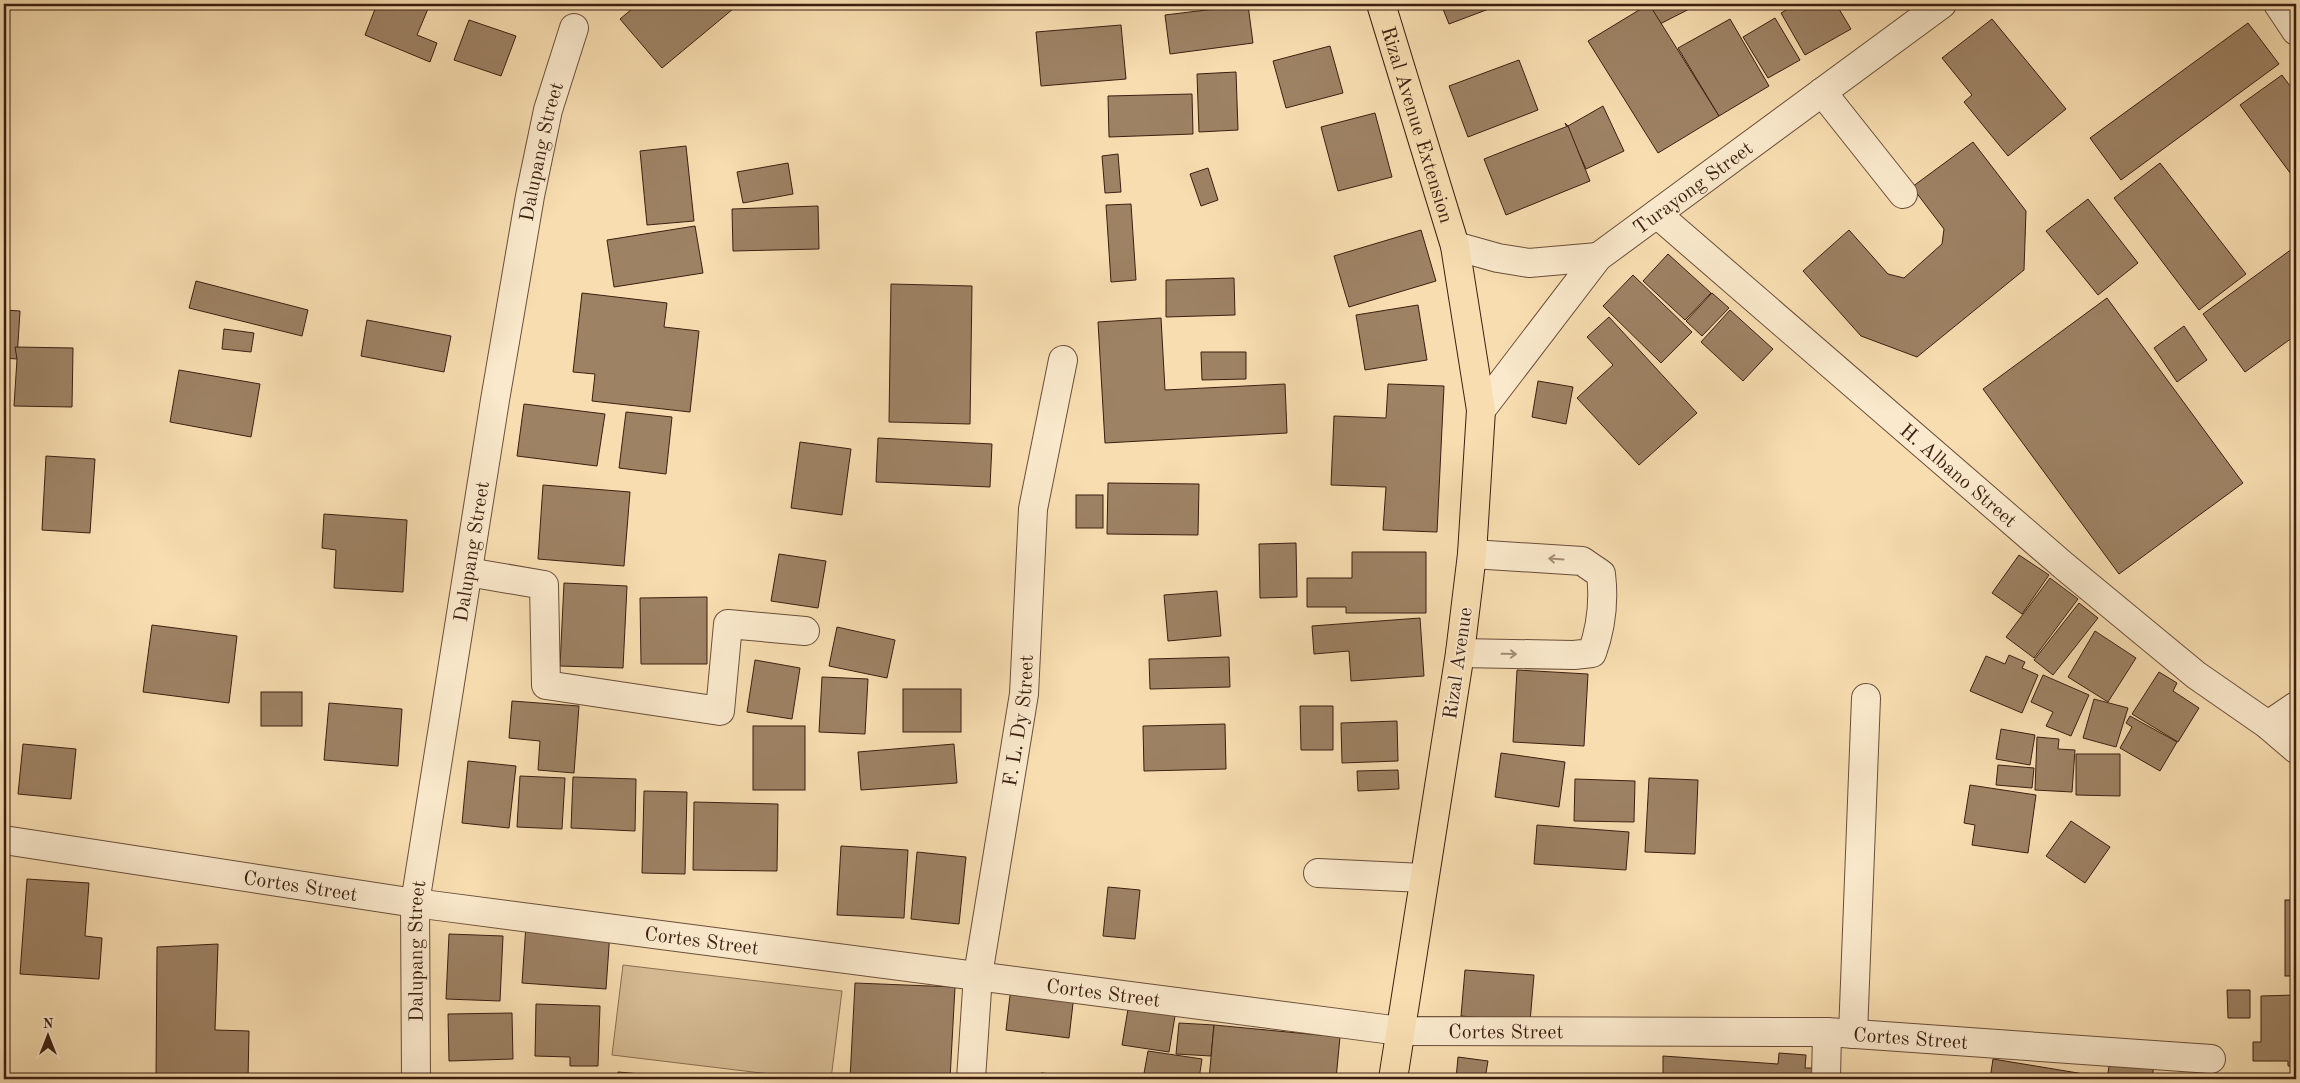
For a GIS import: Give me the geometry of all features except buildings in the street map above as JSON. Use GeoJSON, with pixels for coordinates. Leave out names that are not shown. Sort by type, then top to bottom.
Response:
{"type":"FeatureCollection","features":[{"type":"Feature","properties":{"kind":"main road","name":"Rizal Avenue Extension"},"geometry":{"type":"LineString","coordinates":[[1381,4],[1455,246]]}},
{"type":"Feature","properties":{"kind":"main road","name":"Rizal Avenue"},"geometry":{"type":"LineString","coordinates":[[1393,1079],[1423,878],[1460,652],[1472,554],[1481,410],[1455,246]]}},
{"type":"Feature","properties":{"kind":"street","name":"Turayong Street"},"geometry":{"type":"LineString","coordinates":[[1481,410],[1598,257],[1942,4]]}},
{"type":"Feature","properties":{"kind":"street"},"geometry":{"type":"LineString","coordinates":[[2278,4],[2296,31]]}},
{"type":"Feature","properties":{"kind":"street","name":"Dalupang Street"},"geometry":{"type":"LineString","coordinates":[[416,1079],[415,902],[530,196],[548,110],[574,28]]}},
{"type":"Feature","properties":{"kind":"street"},"geometry":{"type":"LineString","coordinates":[[1822,92],[1903,194]]}},
{"type":"Feature","properties":{"kind":"street","name":"H. Albano Street"},"geometry":{"type":"LineString","coordinates":[[1657,214],[2071,572],[2196,675],[2268,725],[2296,749]]}},
{"type":"Feature","properties":{"kind":"street"},"geometry":{"type":"LineString","coordinates":[[1455,246],[1498,258],[1529,263],[1598,257]]}},
{"type":"Feature","properties":{"kind":"street","name":"F. L. Dy Street"},"geometry":{"type":"LineString","coordinates":[[971,1079],[978,974],[1024,694],[1033,508],[1063,360]]}},
{"type":"Feature","properties":{"kind":"street"},"geometry":{"type":"LineString","coordinates":[[1460,652],[1574,656],[1592,652],[1597,640],[1603,588],[1601,574],[1582,561],[1472,554]]}},
{"type":"Feature","properties":{"kind":"street"},"geometry":{"type":"LineString","coordinates":[[468,572],[544,585],[546,685],[720,710],[728,624],[805,632]]}},
{"type":"Feature","properties":{"kind":"street"},"geometry":{"type":"LineString","coordinates":[[1826,1079],[1840,1033],[1866,698]]}},
{"type":"Feature","properties":{"kind":"street"},"geometry":{"type":"LineString","coordinates":[[2268,725],[2296,706]]}},
{"type":"Feature","properties":{"kind":"street","name":"Cortes Street"},"geometry":{"type":"LineString","coordinates":[[4,840],[415,902],[978,974],[1400,1031],[1840,1033],[2211,1059]]}},
{"type":"Feature","properties":{"kind":"street"},"geometry":{"type":"LineString","coordinates":[[1318,873],[1423,878]]}},
{"type":"Feature","properties":{"kind":"shaded area"},"geometry":{"type":"Polygon","coordinates":[[[623,965],[842,991],[831,1079],[811,1079],[612,1055],[623,965]]]}}]}
